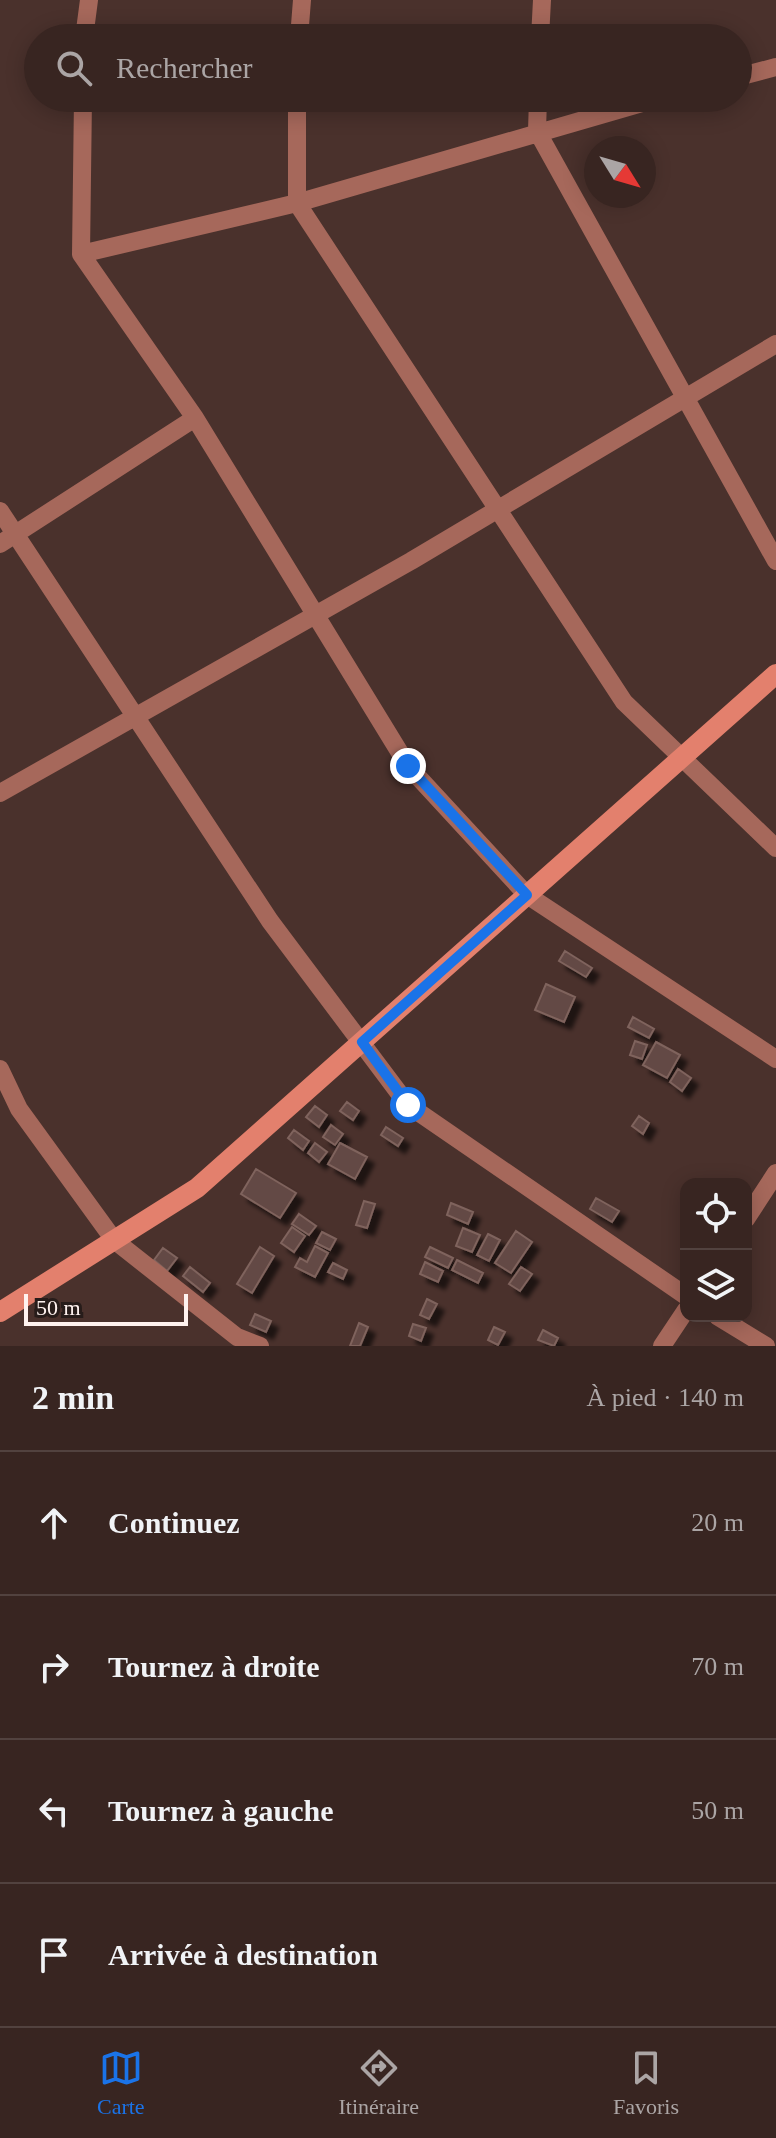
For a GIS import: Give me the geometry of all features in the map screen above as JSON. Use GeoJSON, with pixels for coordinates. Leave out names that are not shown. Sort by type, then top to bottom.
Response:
{"type":"FeatureCollection","features":[{"type":"Feature","properties":{"kind":"street"},"geometry":{"type":"LineString","coordinates":[[86,24],[89,0]]}},
{"type":"Feature","properties":{"kind":"street"},"geometry":{"type":"LineString","coordinates":[[300,24],[302,0]]}},
{"type":"Feature","properties":{"kind":"street"},"geometry":{"type":"LineString","coordinates":[[541,24],[542,0]]}},
{"type":"Feature","properties":{"kind":"street"},"geometry":{"type":"LineString","coordinates":[[752,73],[776,67]]}},
{"type":"Feature","properties":{"kind":"street"},"geometry":{"type":"LineString","coordinates":[[83,112],[81,254],[195,418],[408,766],[527,895],[776,1059]]}},
{"type":"Feature","properties":{"kind":"street"},"geometry":{"type":"LineString","coordinates":[[297,112],[297,203],[500,508],[624,702],[776,848]]}},
{"type":"Feature","properties":{"kind":"street"},"geometry":{"type":"LineString","coordinates":[[538,112],[537,131],[776,561]]}},
{"type":"Feature","properties":{"kind":"street"},"geometry":{"type":"LineString","coordinates":[[81,254],[297,203],[607,112]]}},
{"type":"Feature","properties":{"kind":"street"},"geometry":{"type":"LineString","coordinates":[[0,793],[500,508],[776,344]]}},
{"type":"Feature","properties":{"kind":"street"},"geometry":{"type":"LineString","coordinates":[[0,544],[195,418]]}},
{"type":"Feature","properties":{"kind":"street"},"geometry":{"type":"LineString","coordinates":[[0,511],[270,921],[408,1105],[680,1292]]}},
{"type":"Feature","properties":{"kind":"street"},"geometry":{"type":"LineString","coordinates":[[0,1311],[197,1188],[776,674]]}},
{"type":"Feature","properties":{"kind":"street"},"geometry":{"type":"LineString","coordinates":[[0,1069],[19,1109],[114,1240],[237,1337],[260,1346]]}},
{"type":"Feature","properties":{"kind":"street"},"geometry":{"type":"LineString","coordinates":[[752,1210],[776,1173]]}},
{"type":"Feature","properties":{"kind":"street"},"geometry":{"type":"LineString","coordinates":[[662,1346],[680,1319]]}},
{"type":"Feature","properties":{"kind":"street"},"geometry":{"type":"LineString","coordinates":[[727,1322],[766,1346]]}},
{"type":"Feature","properties":{"kind":"building"},"geometry":{"type":"Polygon","coordinates":[[[565,951],[592,968],[586,977],[559,961],[565,951]]]}},
{"type":"Feature","properties":{"kind":"building"},"geometry":{"type":"Polygon","coordinates":[[[546,984],[575,997],[564,1022],[535,1010],[546,984]]]}},
{"type":"Feature","properties":{"kind":"building"},"geometry":{"type":"Polygon","coordinates":[[[633,1017],[654,1029],[649,1038],[628,1027],[633,1017]]]}},
{"type":"Feature","properties":{"kind":"building"},"geometry":{"type":"Polygon","coordinates":[[[635,1041],[647,1045],[642,1059],[630,1055],[635,1041]]]}},
{"type":"Feature","properties":{"kind":"building"},"geometry":{"type":"Polygon","coordinates":[[[656,1042],[680,1055],[667,1078],[643,1065],[656,1042]]]}},
{"type":"Feature","properties":{"kind":"building"},"geometry":{"type":"Polygon","coordinates":[[[678,1069],[691,1078],[682,1091],[670,1082],[678,1069]]]}},
{"type":"Feature","properties":{"kind":"building"},"geometry":{"type":"Polygon","coordinates":[[[347,1102],[359,1111],[353,1120],[340,1111],[347,1102]]]}},
{"type":"Feature","properties":{"kind":"building"},"geometry":{"type":"Polygon","coordinates":[[[315,1106],[327,1115],[319,1127],[306,1117],[315,1106]]]}},
{"type":"Feature","properties":{"kind":"building"},"geometry":{"type":"Polygon","coordinates":[[[639,1116],[649,1123],[643,1134],[632,1126],[639,1116]]]}},
{"type":"Feature","properties":{"kind":"building"},"geometry":{"type":"Polygon","coordinates":[[[331,1125],[343,1134],[335,1145],[323,1137],[331,1125]]]}},
{"type":"Feature","properties":{"kind":"building"},"geometry":{"type":"Polygon","coordinates":[[[386,1127],[403,1138],[398,1146],[381,1135],[386,1127]]]}},
{"type":"Feature","properties":{"kind":"building"},"geometry":{"type":"Polygon","coordinates":[[[294,1130],[309,1141],[303,1150],[288,1138],[294,1130]]]}},
{"type":"Feature","properties":{"kind":"building"},"geometry":{"type":"Polygon","coordinates":[[[315,1143],[327,1152],[319,1162],[308,1153],[315,1143]]]}},
{"type":"Feature","properties":{"kind":"building"},"geometry":{"type":"Polygon","coordinates":[[[340,1143],[367,1157],[355,1179],[328,1164],[340,1143]]]}},
{"type":"Feature","properties":{"kind":"building"},"geometry":{"type":"Polygon","coordinates":[[[256,1169],[296,1193],[280,1218],[241,1194],[256,1169]]]}},
{"type":"Feature","properties":{"kind":"building"},"geometry":{"type":"Polygon","coordinates":[[[596,1198],[619,1211],[612,1222],[590,1209],[596,1198]]]}},
{"type":"Feature","properties":{"kind":"building"},"geometry":{"type":"Polygon","coordinates":[[[364,1201],[375,1204],[367,1228],[356,1225],[364,1201]]]}},
{"type":"Feature","properties":{"kind":"building"},"geometry":{"type":"Polygon","coordinates":[[[451,1203],[473,1212],[468,1224],[447,1215],[451,1203]]]}},
{"type":"Feature","properties":{"kind":"building"},"geometry":{"type":"Polygon","coordinates":[[[299,1214],[316,1226],[309,1235],[292,1224],[299,1214]]]}},
{"type":"Feature","properties":{"kind":"building"},"geometry":{"type":"Polygon","coordinates":[[[292,1227],[305,1236],[294,1252],[281,1243],[292,1227]]]}},
{"type":"Feature","properties":{"kind":"building"},"geometry":{"type":"Polygon","coordinates":[[[463,1228],[480,1235],[472,1252],[456,1246],[463,1228]]]}},
{"type":"Feature","properties":{"kind":"building"},"geometry":{"type":"Polygon","coordinates":[[[516,1231],[532,1242],[511,1273],[495,1263],[516,1231]]]}},
{"type":"Feature","properties":{"kind":"building"},"geometry":{"type":"Polygon","coordinates":[[[322,1232],[336,1239],[330,1250],[316,1243],[322,1232]]]}},
{"type":"Feature","properties":{"kind":"building"},"geometry":{"type":"Polygon","coordinates":[[[488,1234],[500,1240],[489,1261],[477,1255],[488,1234]]]}},
{"type":"Feature","properties":{"kind":"building"},"geometry":{"type":"Polygon","coordinates":[[[315,1246],[328,1253],[315,1277],[295,1267],[300,1258],[307,1262],[315,1246]]]}},
{"type":"Feature","properties":{"kind":"building"},"geometry":{"type":"Polygon","coordinates":[[[260,1247],[274,1256],[252,1293],[237,1284],[260,1247]]]}},
{"type":"Feature","properties":{"kind":"building"},"geometry":{"type":"Polygon","coordinates":[[[430,1247],[453,1258],[448,1268],[425,1257],[430,1247]]]}},
{"type":"Feature","properties":{"kind":"building"},"geometry":{"type":"Polygon","coordinates":[[[163,1248],[177,1258],[167,1271],[154,1260],[163,1248]]]}},
{"type":"Feature","properties":{"kind":"building"},"geometry":{"type":"Polygon","coordinates":[[[457,1260],[483,1273],[478,1283],[452,1270],[457,1260]]]}},
{"type":"Feature","properties":{"kind":"building"},"geometry":{"type":"Polygon","coordinates":[[[425,1262],[443,1271],[438,1282],[420,1274],[425,1262]]]}},
{"type":"Feature","properties":{"kind":"building"},"geometry":{"type":"Polygon","coordinates":[[[333,1263],[347,1270],[343,1279],[328,1272],[333,1263]]]}},
{"type":"Feature","properties":{"kind":"building"},"geometry":{"type":"Polygon","coordinates":[[[190,1267],[210,1283],[203,1292],[183,1276],[190,1267]]]}},
{"type":"Feature","properties":{"kind":"building"},"geometry":{"type":"Polygon","coordinates":[[[521,1267],[532,1274],[520,1291],[509,1284],[521,1267]]]}},
{"type":"Feature","properties":{"kind":"building"},"geometry":{"type":"Polygon","coordinates":[[[427,1299],[437,1304],[429,1319],[420,1315],[427,1299]]]}},
{"type":"Feature","properties":{"kind":"building"},"geometry":{"type":"Polygon","coordinates":[[[255,1314],[271,1321],[266,1332],[250,1325],[255,1314]]]}},
{"type":"Feature","properties":{"kind":"building"},"geometry":{"type":"Polygon","coordinates":[[[359,1323],[368,1327],[360,1346],[350,1346],[359,1323]]]}},
{"type":"Feature","properties":{"kind":"building"},"geometry":{"type":"Polygon","coordinates":[[[413,1324],[426,1328],[421,1341],[409,1336],[413,1324]]]}},
{"type":"Feature","properties":{"kind":"building"},"geometry":{"type":"Polygon","coordinates":[[[494,1327],[505,1332],[498,1345],[488,1340],[494,1327]]]}},
{"type":"Feature","properties":{"kind":"building"},"geometry":{"type":"Polygon","coordinates":[[[543,1330],[558,1338],[554,1346],[538,1340],[543,1330]]]}},
{"type":"Feature","properties":{"kind":"route"},"geometry":{"type":"LineString","coordinates":[[408,766],[527,895],[362,1042],[408,1105]]}}]}
